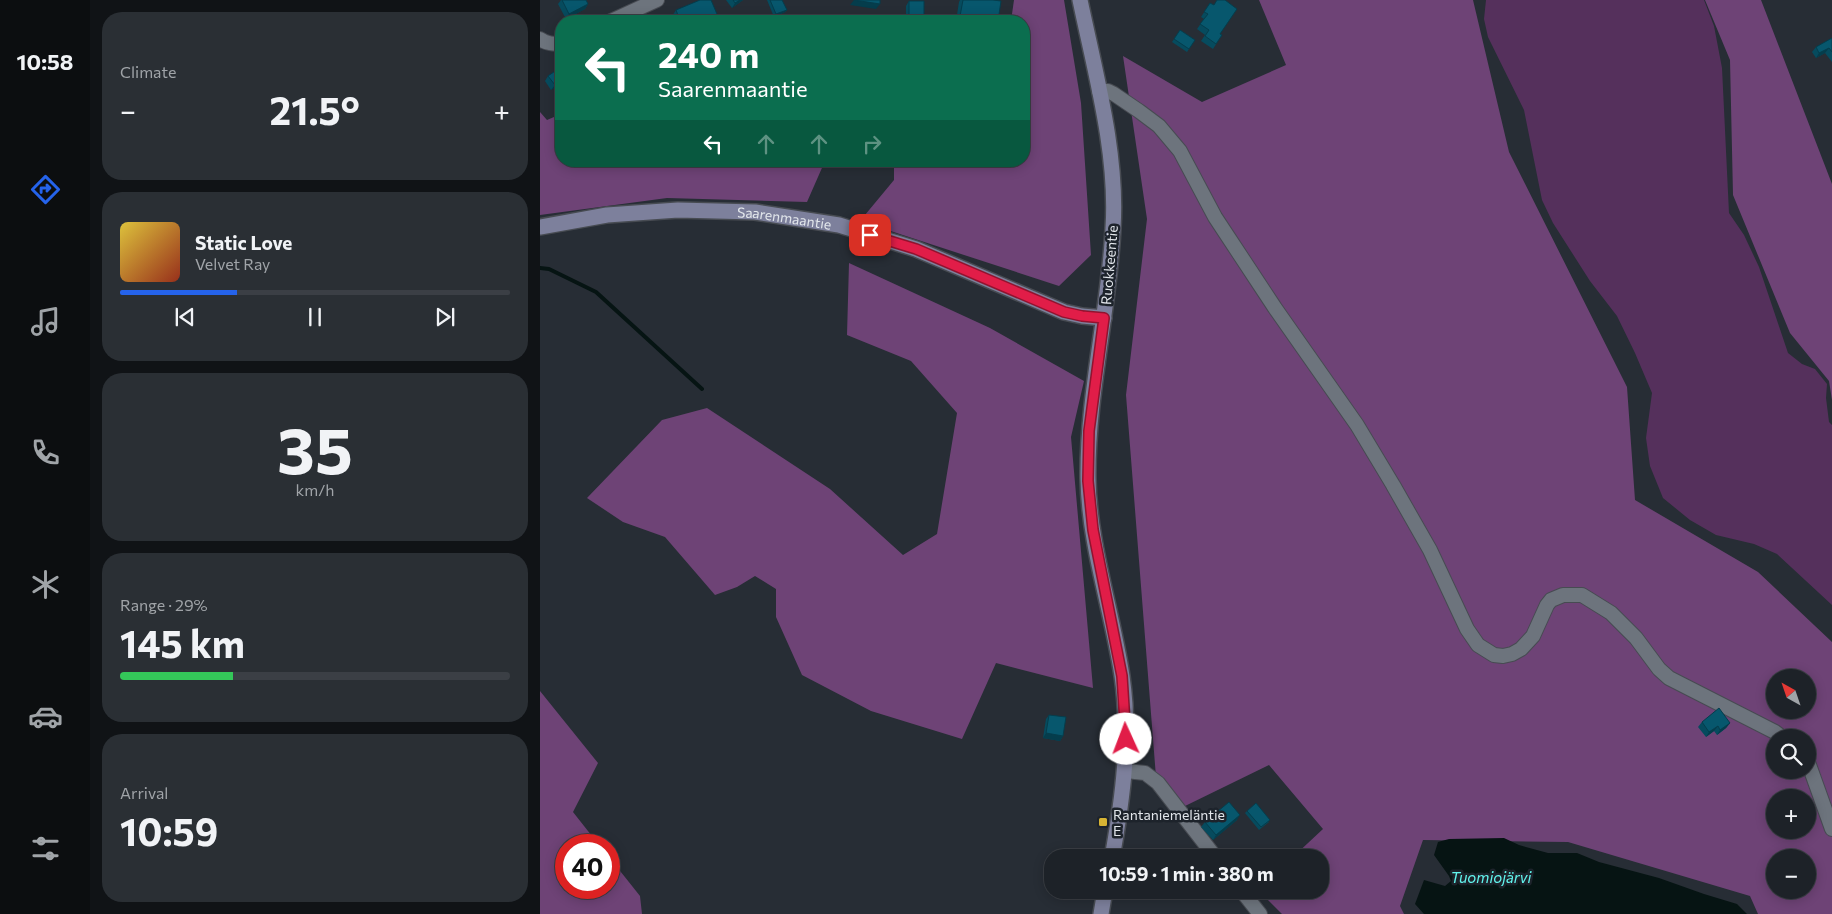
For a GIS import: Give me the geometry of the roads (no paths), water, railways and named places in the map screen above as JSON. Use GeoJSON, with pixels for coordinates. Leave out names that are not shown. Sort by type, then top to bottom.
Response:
{"type":"FeatureCollection","features":[{"type":"Feature","properties":{"kind":"street"},"geometry":{"type":"LineString","coordinates":[[624,15],[657,0]]}},
{"type":"Feature","properties":{"kind":"street","name":"Ruokkeentie"},"geometry":{"type":"LineString","coordinates":[[1080,0],[1108,145],[1113,200],[1114,227],[1089,431],[1088,481],[1093,530],[1122,676],[1125,710],[1126,771],[1113,849]]}},
{"type":"Feature","properties":{"kind":"street"},"geometry":{"type":"LineString","coordinates":[[541,40],[555,44]]}},
{"type":"Feature","properties":{"kind":"street"},"geometry":{"type":"LineString","coordinates":[[1098,91],[1108,91],[1139,111],[1159,126],[1180,151],[1215,217],[1275,308],[1357,426],[1388,476],[1430,550],[1467,628],[1478,645],[1494,655],[1503,656],[1517,652],[1528,644],[1551,600],[1563,595],[1582,595],[1611,613],[1636,638],[1659,669],[1669,678],[1770,729]]}},
{"type":"Feature","properties":{"kind":"street","name":"Saarenmaantie"},"geometry":{"type":"LineString","coordinates":[[540,227],[607,215],[678,210],[755,212],[839,225],[916,249],[1064,312],[1104,318]]}},
{"type":"Feature","properties":{"kind":"street"},"geometry":{"type":"LineString","coordinates":[[1126,771],[1146,773],[1158,783],[1209,849]]}},
{"type":"Feature","properties":{"kind":"street"},"geometry":{"type":"LineString","coordinates":[[1814,779],[1832,829]]}},
{"type":"Feature","properties":{"kind":"street"},"geometry":{"type":"LineString","coordinates":[[1101,914],[1104,899]]}},
{"type":"Feature","properties":{"kind":"street"},"geometry":{"type":"LineString","coordinates":[[1248,899],[1260,914]]}},
{"type":"Feature","properties":{"kind":"water","name":"Tuomiojärvi"},"geometry":{"type":"Polygon","coordinates":[[[1504,838],[1519,845],[1548,853],[1577,853],[1599,862],[1659,878],[1737,904],[1747,914],[1424,914],[1415,904],[1424,880],[1445,886],[1451,881],[1434,855],[1438,842],[1449,839],[1504,838]]]}},
{"type":"Feature","properties":{"kind":"waterway"},"geometry":{"type":"LineString","coordinates":[[540,268],[549,269],[596,292],[702,389]]}},
{"type":"Feature","properties":{"kind":"place","name":"Rantaniemeläntie E"},"geometry":{"type":"Point","coordinates":[1103,822]}}]}
